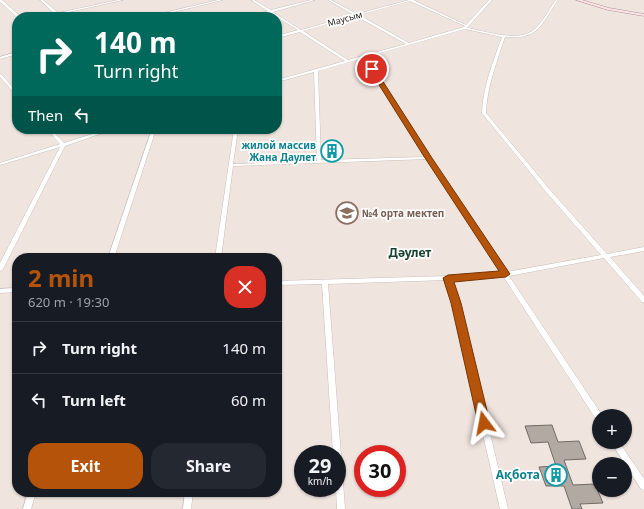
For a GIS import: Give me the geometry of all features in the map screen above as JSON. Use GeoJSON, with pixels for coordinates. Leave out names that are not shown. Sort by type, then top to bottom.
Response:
{"type":"FeatureCollection","features":[{"type":"Feature","properties":{"kind":"street"},"geometry":{"type":"LineString","coordinates":[[0,0],[13,12]]}},
{"type":"Feature","properties":{"kind":"street"},"geometry":{"type":"LineString","coordinates":[[42,0],[55,12]]}},
{"type":"Feature","properties":{"kind":"street"},"geometry":{"type":"LineString","coordinates":[[66,12],[122,0]]}},
{"type":"Feature","properties":{"kind":"street"},"geometry":{"type":"LineString","coordinates":[[170,12],[222,0]]}},
{"type":"Feature","properties":{"kind":"street"},"geometry":{"type":"LineString","coordinates":[[252,0],[271,11]]}},
{"type":"Feature","properties":{"kind":"street"},"geometry":{"type":"LineString","coordinates":[[267,12],[314,0]]}},
{"type":"Feature","properties":{"kind":"street"},"geometry":{"type":"LineString","coordinates":[[330,0],[409,44]]}},
{"type":"Feature","properties":{"kind":"street"},"geometry":{"type":"LineString","coordinates":[[411,0],[466,27],[504,36],[523,37],[533,33],[557,0]]}},
{"type":"Feature","properties":{"kind":"street","name":"Маусым"},"geometry":{"type":"LineString","coordinates":[[282,36],[411,0]]}},
{"type":"Feature","properties":{"kind":"street"},"geometry":{"type":"LineString","coordinates":[[282,79],[466,27],[491,0]]}},
{"type":"Feature","properties":{"kind":"street"},"geometry":{"type":"LineString","coordinates":[[578,0],[608,9],[644,15]]}},
{"type":"Feature","properties":{"kind":"street"},"geometry":{"type":"LineString","coordinates":[[604,0],[602,4],[608,9]]}},
{"type":"Feature","properties":{"kind":"street"},"geometry":{"type":"LineString","coordinates":[[282,18],[348,61]]}},
{"type":"Feature","properties":{"kind":"street"},"geometry":{"type":"LineString","coordinates":[[504,36],[488,84],[484,112],[549,192],[607,256],[644,300]]}},
{"type":"Feature","properties":{"kind":"street"},"geometry":{"type":"LineString","coordinates":[[0,58],[12,54]]}},
{"type":"Feature","properties":{"kind":"street"},"geometry":{"type":"LineString","coordinates":[[364,56],[428,158],[594,409]]}},
{"type":"Feature","properties":{"kind":"street"},"geometry":{"type":"LineString","coordinates":[[316,70],[319,162]]}},
{"type":"Feature","properties":{"kind":"street"},"geometry":{"type":"LineString","coordinates":[[0,75],[12,88]]}},
{"type":"Feature","properties":{"kind":"street"},"geometry":{"type":"LineString","coordinates":[[53,134],[63,145]]}},
{"type":"Feature","properties":{"kind":"street"},"geometry":{"type":"LineString","coordinates":[[0,164],[63,145],[90,134]]}},
{"type":"Feature","properties":{"kind":"street"},"geometry":{"type":"LineString","coordinates":[[113,253],[152,134]]}},
{"type":"Feature","properties":{"kind":"street"},"geometry":{"type":"LineString","coordinates":[[219,253],[235,134]]}},
{"type":"Feature","properties":{"kind":"street"},"geometry":{"type":"LineString","coordinates":[[0,269],[63,145]]}},
{"type":"Feature","properties":{"kind":"street"},"geometry":{"type":"LineString","coordinates":[[231,165],[428,158]]}},
{"type":"Feature","properties":{"kind":"street"},"geometry":{"type":"LineString","coordinates":[[282,283],[448,278],[506,274],[644,249]]}},
{"type":"Feature","properties":{"kind":"street"},"geometry":{"type":"LineString","coordinates":[[448,278],[459,317],[504,509]]}},
{"type":"Feature","properties":{"kind":"street"},"geometry":{"type":"LineString","coordinates":[[325,281],[341,509]]}},
{"type":"Feature","properties":{"kind":"street"},"geometry":{"type":"LineString","coordinates":[[0,291],[12,290]]}},
{"type":"Feature","properties":{"kind":"street"},"geometry":{"type":"LineString","coordinates":[[620,449],[644,486]]}},
{"type":"Feature","properties":{"kind":"street"},"geometry":{"type":"LineString","coordinates":[[27,509],[31,497]]}},
{"type":"Feature","properties":{"kind":"street"},"geometry":{"type":"LineString","coordinates":[[187,509],[188,497]]}},
{"type":"Feature","properties":{"kind":"building","name":"жилой массив Жана Даулет"},"geometry":{"type":"Polygon","coordinates":[[[325,147],[337,147],[338,155],[326,156],[325,147]]]}},
{"type":"Feature","properties":{"kind":"building","name":"Ақбота"},"geometry":{"type":"Polygon","coordinates":[[[552,425],[558,442],[579,441],[586,459],[564,460],[573,485],[592,484],[592,497],[600,497],[603,503],[580,504],[582,509],[572,509],[564,486],[546,486],[539,467],[556,466],[548,442],[531,443],[525,426],[552,425]]]}},
{"type":"Feature","properties":{"kind":"place","name":"жилой массив Жана Даулет"},"geometry":{"type":"Point","coordinates":[332,151]}},
{"type":"Feature","properties":{"kind":"place","name":"№4 орта мектеп"},"geometry":{"type":"Point","coordinates":[347,213]}},
{"type":"Feature","properties":{"kind":"place","name":"Ақбота"},"geometry":{"type":"Point","coordinates":[556,475]}},
{"type":"Feature","properties":{"kind":"district","name":"Дәулет"},"geometry":{"type":"Point","coordinates":[410,253]}},
{"type":"Feature","properties":{"kind":"route"},"geometry":{"type":"LineString","coordinates":[[372,69],[428,158],[506,274],[448,278],[456,303],[484,423]]}}]}
